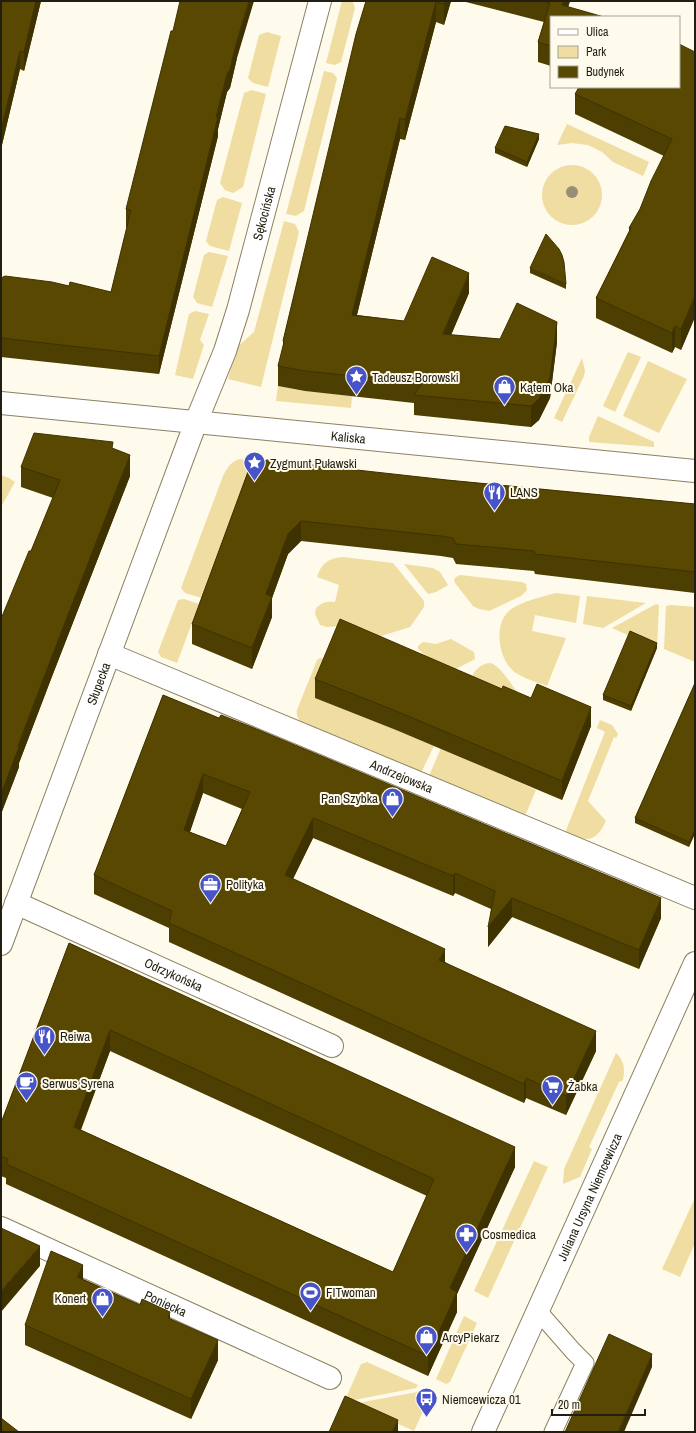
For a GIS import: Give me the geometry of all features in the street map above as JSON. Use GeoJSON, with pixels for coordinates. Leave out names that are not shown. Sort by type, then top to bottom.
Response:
{"type":"FeatureCollection","features":[{"type":"Feature","properties":{"kind":"street","name":"Sękocińska"},"geometry":{"type":"LineString","coordinates":[[196,422],[225,351],[238,310],[320,1]]}},
{"type":"Feature","properties":{"kind":"street","name":"Kaliska"},"geometry":{"type":"LineString","coordinates":[[1,403],[695,471]]}},
{"type":"Feature","properties":{"kind":"street","name":"Słupecka"},"geometry":{"type":"LineString","coordinates":[[1,944],[196,422]]}},
{"type":"Feature","properties":{"kind":"street","name":"Andrzejowska"},"geometry":{"type":"LineString","coordinates":[[109,654],[695,898]]}},
{"type":"Feature","properties":{"kind":"street","name":"Odrzykońska"},"geometry":{"type":"LineString","coordinates":[[16,903],[332,1046]]}},
{"type":"Feature","properties":{"kind":"street","name":"Juliana Ursyna Niemcewicza"},"geometry":{"type":"LineString","coordinates":[[483,1432],[695,962]]}},
{"type":"Feature","properties":{"kind":"street","name":"Poniecka"},"geometry":{"type":"LineString","coordinates":[[1,1228],[330,1378]]}},
{"type":"Feature","properties":{"kind":"lane"},"geometry":{"type":"LineString","coordinates":[[538,1311],[585,1363],[553,1432]]}},
{"type":"Feature","properties":{"kind":"green space"},"geometry":{"type":"Polygon","coordinates":[[[342,1],[353,2],[355,8],[341,62],[335,65],[326,63],[342,1]]]}},
{"type":"Feature","properties":{"kind":"green space"},"geometry":{"type":"Polygon","coordinates":[[[267,32],[281,36],[268,87],[253,83],[248,78],[259,35],[267,32]]]}},
{"type":"Feature","properties":{"kind":"green space"},"geometry":{"type":"Polygon","coordinates":[[[324,71],[333,73],[337,78],[304,211],[296,216],[286,214],[324,71]]]}},
{"type":"Feature","properties":{"kind":"green space"},"geometry":{"type":"Polygon","coordinates":[[[252,90],[266,94],[243,187],[233,193],[225,190],[220,183],[244,93],[252,90]]]}},
{"type":"Feature","properties":{"kind":"green space"},"geometry":{"type":"Polygon","coordinates":[[[567,124],[649,162],[643,176],[613,162],[602,152],[588,145],[572,143],[557,145],[567,124]]]}},
{"type":"Feature","properties":{"kind":"green space"},"geometry":{"type":"Polygon","coordinates":[[[566,165],[578,165],[589,170],[597,178],[602,189],[600,207],[589,220],[578,225],[566,225],[555,220],[547,212],[542,201],[542,189],[547,178],[555,170],[566,165]]]}},
{"type":"Feature","properties":{"kind":"green space"},"geometry":{"type":"Polygon","coordinates":[[[223,197],[242,203],[229,251],[210,246],[206,241],[217,200],[223,197]]]}},
{"type":"Feature","properties":{"kind":"green space"},"geometry":{"type":"Polygon","coordinates":[[[284,221],[295,224],[299,232],[261,387],[228,379],[236,348],[254,332],[284,221]]]}},
{"type":"Feature","properties":{"kind":"green space"},"geometry":{"type":"Polygon","coordinates":[[[209,252],[228,256],[212,307],[197,303],[193,297],[204,255],[209,252]]]}},
{"type":"Feature","properties":{"kind":"green space"},"geometry":{"type":"Polygon","coordinates":[[[195,311],[209,314],[200,340],[204,345],[193,379],[175,375],[189,314],[195,311]]]}},
{"type":"Feature","properties":{"kind":"green space"},"geometry":{"type":"Polygon","coordinates":[[[628,352],[641,357],[615,412],[603,406],[628,352]]]}},
{"type":"Feature","properties":{"kind":"green space"},"geometry":{"type":"Polygon","coordinates":[[[582,358],[585,371],[584,376],[562,422],[554,418],[582,358]]]}},
{"type":"Feature","properties":{"kind":"green space"},"geometry":{"type":"Polygon","coordinates":[[[648,361],[687,379],[659,433],[623,416],[648,361]]]}},
{"type":"Feature","properties":{"kind":"green space"},"geometry":{"type":"Polygon","coordinates":[[[278,386],[352,396],[351,408],[276,401],[278,386]]]}},
{"type":"Feature","properties":{"kind":"green space"},"geometry":{"type":"Polygon","coordinates":[[[598,416],[654,442],[654,447],[589,442],[589,437],[598,416]]]}},
{"type":"Feature","properties":{"kind":"green space"},"geometry":{"type":"Polygon","coordinates":[[[240,459],[248,460],[251,464],[251,469],[202,598],[185,593],[181,588],[223,476],[232,463],[240,459]]]}},
{"type":"Feature","properties":{"kind":"green space"},"geometry":{"type":"Polygon","coordinates":[[[1,475],[15,482],[1,507],[1,475]]]}},
{"type":"Feature","properties":{"kind":"green space"},"geometry":{"type":"Polygon","coordinates":[[[343,557],[393,563],[424,601],[424,607],[410,627],[375,638],[342,626],[327,627],[320,625],[315,614],[316,608],[325,602],[335,602],[339,585],[317,577],[326,562],[343,557]]]}},
{"type":"Feature","properties":{"kind":"green space"},"geometry":{"type":"Polygon","coordinates":[[[404,564],[433,568],[440,572],[448,585],[436,592],[428,594],[404,564]]]}},
{"type":"Feature","properties":{"kind":"green space"},"geometry":{"type":"Polygon","coordinates":[[[460,575],[522,582],[526,584],[527,590],[521,596],[489,611],[479,609],[473,606],[455,583],[454,579],[460,575]]]}},
{"type":"Feature","properties":{"kind":"green space"},"geometry":{"type":"Polygon","coordinates":[[[556,593],[580,596],[576,623],[535,615],[532,631],[566,638],[547,686],[523,677],[510,668],[502,653],[499,635],[503,618],[512,609],[530,600],[556,593]]]}},
{"type":"Feature","properties":{"kind":"green space"},"geometry":{"type":"Polygon","coordinates":[[[587,596],[646,603],[603,628],[583,624],[587,596]]]}},
{"type":"Feature","properties":{"kind":"green space"},"geometry":{"type":"Polygon","coordinates":[[[184,599],[199,604],[177,663],[161,657],[158,652],[178,600],[184,599]]]}},
{"type":"Feature","properties":{"kind":"green space"},"geometry":{"type":"Polygon","coordinates":[[[656,604],[659,605],[657,648],[612,628],[656,604]]]}},
{"type":"Feature","properties":{"kind":"green space"},"geometry":{"type":"Polygon","coordinates":[[[666,606],[695,607],[695,662],[664,649],[666,606]]]}},
{"type":"Feature","properties":{"kind":"green space"},"geometry":{"type":"Polygon","coordinates":[[[451,639],[474,652],[475,659],[452,671],[443,671],[418,649],[418,646],[423,642],[436,644],[451,639]]]}},
{"type":"Feature","properties":{"kind":"green space"},"geometry":{"type":"Polygon","coordinates":[[[320,658],[331,659],[315,698],[434,746],[421,773],[302,724],[298,717],[297,710],[317,660],[320,658]]]}},
{"type":"Feature","properties":{"kind":"green space"},"geometry":{"type":"Polygon","coordinates":[[[491,663],[502,672],[517,692],[513,700],[471,679],[478,668],[484,664],[491,663]]]}},
{"type":"Feature","properties":{"kind":"green space"},"geometry":{"type":"Polygon","coordinates":[[[600,720],[612,725],[618,734],[616,738],[614,737],[588,801],[606,821],[598,834],[589,839],[584,839],[565,833],[605,732],[597,728],[600,720]]]}},
{"type":"Feature","properties":{"kind":"green space"},"geometry":{"type":"Polygon","coordinates":[[[441,748],[536,790],[525,816],[429,776],[441,748]]]}},
{"type":"Feature","properties":{"kind":"green space"},"geometry":{"type":"Polygon","coordinates":[[[616,1053],[624,1066],[623,1080],[619,1082],[589,1147],[592,1149],[580,1177],[563,1184],[564,1169],[616,1053]]]}},
{"type":"Feature","properties":{"kind":"green space"},"geometry":{"type":"Polygon","coordinates":[[[534,1161],[548,1167],[488,1298],[474,1291],[534,1161]]]}},
{"type":"Feature","properties":{"kind":"green space"},"geometry":{"type":"Polygon","coordinates":[[[695,1198],[695,1243],[680,1277],[662,1269],[695,1198]]]}},
{"type":"Feature","properties":{"kind":"green space"},"geometry":{"type":"Polygon","coordinates":[[[464,1316],[477,1323],[450,1382],[446,1384],[436,1379],[464,1316]]]}},
{"type":"Feature","properties":{"kind":"green space"},"geometry":{"type":"Polygon","coordinates":[[[367,1362],[418,1385],[416,1388],[349,1401],[345,1400],[361,1364],[367,1362]]]}},
{"type":"Feature","properties":{"kind":"green space"},"geometry":{"type":"Polygon","coordinates":[[[428,1390],[432,1392],[414,1431],[357,1405],[363,1402],[428,1390]]]}},
{"type":"Feature","properties":{"kind":"building"},"geometry":{"type":"Polygon","coordinates":[[[1,1],[36,1],[24,52],[20,51],[1,130],[1,1]]]}},
{"type":"Feature","properties":{"kind":"building"},"geometry":{"type":"Polygon","coordinates":[[[180,1],[249,1],[216,117],[218,117],[159,356],[1,338],[1,278],[5,276],[52,282],[69,286],[70,282],[111,292],[131,210],[126,209],[180,1]]]}},
{"type":"Feature","properties":{"kind":"building"},"geometry":{"type":"Polygon","coordinates":[[[366,1],[445,1],[444,4],[436,2],[405,120],[400,118],[352,315],[404,321],[432,257],[469,273],[443,334],[500,339],[517,303],[557,322],[550,378],[539,399],[531,406],[414,395],[422,383],[305,371],[278,366],[356,34],[366,1]]]}},
{"type":"Feature","properties":{"kind":"building"},"geometry":{"type":"Polygon","coordinates":[[[541,1],[564,1],[562,5],[600,16],[550,16],[550,46],[538,42],[550,3],[541,1]]]}},
{"type":"Feature","properties":{"kind":"building"},"geometry":{"type":"Polygon","coordinates":[[[680,44],[695,52],[695,296],[681,329],[675,326],[672,333],[596,298],[631,228],[629,228],[640,209],[651,181],[672,139],[575,94],[578,88],[680,88],[680,44]]]}},
{"type":"Feature","properties":{"kind":"building"},"geometry":{"type":"Polygon","coordinates":[[[505,126],[539,134],[527,162],[495,148],[505,126]]]}},
{"type":"Feature","properties":{"kind":"building"},"geometry":{"type":"Polygon","coordinates":[[[546,234],[559,249],[562,255],[566,284],[530,268],[546,234]]]}},
{"type":"Feature","properties":{"kind":"building"},"geometry":{"type":"Polygon","coordinates":[[[34,433],[113,442],[112,448],[130,455],[51,659],[1,794],[1,619],[60,480],[21,467],[34,433]]]}},
{"type":"Feature","properties":{"kind":"building"},"geometry":{"type":"Polygon","coordinates":[[[267,460],[447,480],[695,504],[695,572],[535,554],[534,551],[456,544],[453,538],[441,536],[301,521],[288,534],[266,594],[272,597],[252,648],[192,624],[249,469],[254,463],[267,460]]]}},
{"type":"Feature","properties":{"kind":"building"},"geometry":{"type":"Polygon","coordinates":[[[340,619],[502,689],[503,686],[531,698],[537,684],[591,707],[562,781],[396,711],[315,679],[340,619]]]}},
{"type":"Feature","properties":{"kind":"building"},"geometry":{"type":"Polygon","coordinates":[[[630,631],[657,643],[631,706],[603,695],[630,631]]]}},
{"type":"Feature","properties":{"kind":"building"},"geometry":{"type":"Polygon","coordinates":[[[695,683],[695,829],[689,842],[635,818],[695,683]]]}},
{"type":"Feature","properties":{"kind":"building"},"geometry":{"type":"Polygon","coordinates":[[[163,695],[219,718],[221,715],[259,730],[661,898],[639,950],[512,898],[488,927],[495,891],[455,873],[453,876],[313,818],[285,875],[445,949],[439,960],[596,1031],[566,1096],[526,1078],[524,1084],[169,923],[172,911],[94,875],[163,695]],[[203,774],[184,830],[226,846],[250,792],[203,774]]]}},
{"type":"Feature","properties":{"kind":"building"},"geometry":{"type":"Polygon","coordinates":[[[69,943],[515,1147],[450,1288],[457,1292],[428,1356],[6,1164],[8,1159],[1,1156],[1,1123],[69,943]],[[110,1030],[74,1127],[393,1272],[434,1179],[110,1030]]]}},
{"type":"Feature","properties":{"kind":"building"},"geometry":{"type":"Polygon","coordinates":[[[1,1228],[40,1246],[1,1291],[1,1228]]]}},
{"type":"Feature","properties":{"kind":"building"},"geometry":{"type":"Polygon","coordinates":[[[51,1251],[83,1265],[77,1277],[140,1305],[142,1299],[170,1312],[168,1318],[218,1340],[191,1399],[25,1325],[51,1251]]]}},
{"type":"Feature","properties":{"kind":"building"},"geometry":{"type":"Polygon","coordinates":[[[609,1334],[652,1354],[618,1432],[565,1432],[609,1334]]]}},
{"type":"Feature","properties":{"kind":"building"},"geometry":{"type":"Polygon","coordinates":[[[345,1396],[398,1420],[392,1432],[329,1432],[345,1396]]]}},
{"type":"Feature","properties":{"kind":"building"},"geometry":{"type":"Polygon","coordinates":[[[1,1418],[19,1432],[1,1432],[1,1418]]]}},
{"type":"Feature","properties":{"kind":"place","name":"Tadeusz Borowski"},"geometry":{"type":"Point","coordinates":[357,396]}},
{"type":"Feature","properties":{"kind":"place","name":"Kątem Oka"},"geometry":{"type":"Point","coordinates":[504,406]}},
{"type":"Feature","properties":{"kind":"place","name":"Zygmunt Puławski"},"geometry":{"type":"Point","coordinates":[255,482]}},
{"type":"Feature","properties":{"kind":"place","name":"LANS"},"geometry":{"type":"Point","coordinates":[495,512]}},
{"type":"Feature","properties":{"kind":"place","name":"Pan Szybka"},"geometry":{"type":"Point","coordinates":[393,818]}},
{"type":"Feature","properties":{"kind":"place","name":"Polityka"},"geometry":{"type":"Point","coordinates":[210,904]}},
{"type":"Feature","properties":{"kind":"place","name":"Reiwa"},"geometry":{"type":"Point","coordinates":[44,1056]}},
{"type":"Feature","properties":{"kind":"place","name":"Serwus Syrena"},"geometry":{"type":"Point","coordinates":[27,1102]}},
{"type":"Feature","properties":{"kind":"place","name":"Żabka"},"geometry":{"type":"Point","coordinates":[553,1106]}},
{"type":"Feature","properties":{"kind":"place","name":"Cosmedica"},"geometry":{"type":"Point","coordinates":[466,1254]}},
{"type":"Feature","properties":{"kind":"place","name":"FITwoman"},"geometry":{"type":"Point","coordinates":[311,1312]}},
{"type":"Feature","properties":{"kind":"place","name":"Konert"},"geometry":{"type":"Point","coordinates":[102,1318]}},
{"type":"Feature","properties":{"kind":"place","name":"ArcyPiekarz"},"geometry":{"type":"Point","coordinates":[426,1356]}},
{"type":"Feature","properties":{"kind":"place","name":"Niemcewicza 01"},"geometry":{"type":"Point","coordinates":[426,1418]}}]}
